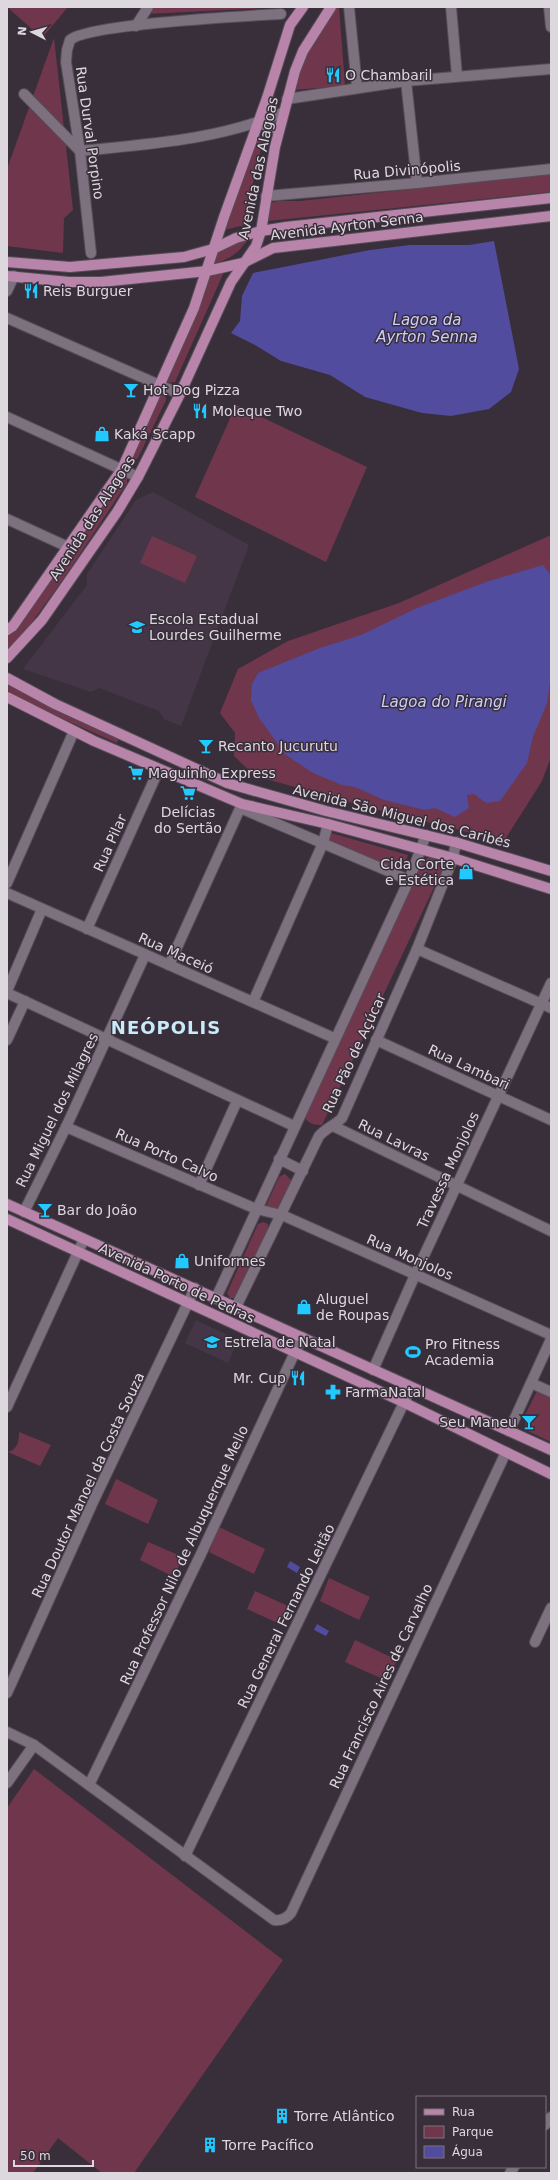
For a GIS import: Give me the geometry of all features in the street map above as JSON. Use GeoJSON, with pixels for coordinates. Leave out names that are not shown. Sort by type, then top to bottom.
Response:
{"type":"FeatureCollection","features":[{"type":"Feature","properties":{"kind":"main road","name":"Avenida das Alagoas"},"geometry":{"type":"LineString","coordinates":[[9,626],[68,547],[122,470],[186,328],[258,123],[290,25],[303,7]]}},
{"type":"Feature","properties":{"kind":"main road","name":"Avenida das Alagoas"},"geometry":{"type":"LineString","coordinates":[[7,658],[42,620],[117,512],[138,477],[180,394],[220,306],[243,263],[256,246],[261,231],[266,196],[287,99],[303,51],[331,7]]}},
{"type":"Feature","properties":{"kind":"main road","name":"Avenida Ayrton Senna"},"geometry":{"type":"LineString","coordinates":[[7,262],[63,267],[94,266],[184,257],[213,249],[236,238],[261,231],[551,198]]}},
{"type":"Feature","properties":{"kind":"main road","name":"Avenida Ayrton Senna"},"geometry":{"type":"LineString","coordinates":[[10,276],[47,281],[100,282],[207,271],[243,263],[274,248],[551,216]]}},
{"type":"Feature","properties":{"kind":"main road","name":"Avenida São Miguel dos Caribés"},"geometry":{"type":"LineString","coordinates":[[7,678],[55,704],[227,783],[326,811],[456,842],[551,871]]}},
{"type":"Feature","properties":{"kind":"main road","name":"Avenida São Miguel dos Caribés"},"geometry":{"type":"LineString","coordinates":[[7,697],[116,751],[241,806],[328,824],[453,858],[551,890]]}},
{"type":"Feature","properties":{"kind":"main road"},"geometry":{"type":"LineString","coordinates":[[116,751],[123,735]]}},
{"type":"Feature","properties":{"kind":"main road","name":"Avenida Porto de Pedras"},"geometry":{"type":"LineString","coordinates":[[7,1204],[551,1450]]}},
{"type":"Feature","properties":{"kind":"main road","name":"Avenida Porto de Pedras"},"geometry":{"type":"LineString","coordinates":[[7,1219],[402,1402],[551,1474]]}},
{"type":"Feature","properties":{"kind":"street"},"geometry":{"type":"LineString","coordinates":[[136,26],[148,7]]}},
{"type":"Feature","properties":{"kind":"street"},"geometry":{"type":"LineString","coordinates":[[349,7],[357,87]]}},
{"type":"Feature","properties":{"kind":"street"},"geometry":{"type":"LineString","coordinates":[[451,7],[457,76]]}},
{"type":"Feature","properties":{"kind":"street"},"geometry":{"type":"LineString","coordinates":[[549,7],[551,27]]}},
{"type":"Feature","properties":{"kind":"street"},"geometry":{"type":"LineString","coordinates":[[136,26],[279,10],[290,25]]}},
{"type":"Feature","properties":{"kind":"street","name":"Rua Durval Porpino"},"geometry":{"type":"LineString","coordinates":[[91,254],[80,151],[66,54],[70,40],[74,36],[136,26]]}},
{"type":"Feature","properties":{"kind":"street"},"geometry":{"type":"LineString","coordinates":[[287,99],[406,80],[551,70]]}},
{"type":"Feature","properties":{"kind":"street"},"geometry":{"type":"LineString","coordinates":[[406,80],[417,183]]}},
{"type":"Feature","properties":{"kind":"street"},"geometry":{"type":"LineString","coordinates":[[24,94],[80,151],[195,138],[258,123],[284,112]]}},
{"type":"Feature","properties":{"kind":"street"},"geometry":{"type":"LineString","coordinates":[[258,123],[280,130]]}},
{"type":"Feature","properties":{"kind":"street","name":"Rua Divinópolis"},"geometry":{"type":"LineString","coordinates":[[266,196],[417,183],[551,169]]}},
{"type":"Feature","properties":{"kind":"street"},"geometry":{"type":"LineString","coordinates":[[7,291],[10,276]]}},
{"type":"Feature","properties":{"kind":"street"},"geometry":{"type":"LineString","coordinates":[[7,318],[180,394]]}},
{"type":"Feature","properties":{"kind":"street"},"geometry":{"type":"LineString","coordinates":[[7,417],[138,477]]}},
{"type":"Feature","properties":{"kind":"street"},"geometry":{"type":"LineString","coordinates":[[7,519],[68,547]]}},
{"type":"Feature","properties":{"kind":"street"},"geometry":{"type":"LineString","coordinates":[[7,883],[74,731]]}},
{"type":"Feature","properties":{"kind":"street","name":"Rua Pilar"},"geometry":{"type":"LineString","coordinates":[[87,929],[159,769]]}},
{"type":"Feature","properties":{"kind":"street"},"geometry":{"type":"LineString","coordinates":[[169,965],[241,806]]}},
{"type":"Feature","properties":{"kind":"street","name":"Avenida São Miguel dos Caribés"},"geometry":{"type":"LineString","coordinates":[[241,806],[409,880]]}},
{"type":"Feature","properties":{"kind":"street"},"geometry":{"type":"LineString","coordinates":[[253,1002],[323,843],[328,824]]}},
{"type":"Feature","properties":{"kind":"street","name":"Rua Pão de Açúcar"},"geometry":{"type":"LineString","coordinates":[[216,1298],[334,1038],[409,880],[422,850],[426,835]]}},
{"type":"Feature","properties":{"kind":"street","name":"Rua Pão de Açúcar"},"geometry":{"type":"LineString","coordinates":[[236,1307],[282,1215],[319,1136],[326,1128],[333,1126],[342,1118],[417,949],[453,858],[456,842]]}},
{"type":"Feature","properties":{"kind":"street","name":"Rua Maceió"},"geometry":{"type":"LineString","coordinates":[[7,893],[334,1038]]}},
{"type":"Feature","properties":{"kind":"street"},"geometry":{"type":"LineString","coordinates":[[42,909],[7,992],[106,1041],[294,1126]]}},
{"type":"Feature","properties":{"kind":"street"},"geometry":{"type":"LineString","coordinates":[[417,949],[546,1006]]}},
{"type":"Feature","properties":{"kind":"street","name":"Rua Miguel dos Milagres"},"geometry":{"type":"LineString","coordinates":[[24,1212],[66,1127],[145,955]]}},
{"type":"Feature","properties":{"kind":"street","name":"Travessa Monjolos"},"geometry":{"type":"LineString","coordinates":[[373,1370],[456,1185],[499,1096],[546,1006],[551,983]]}},
{"type":"Feature","properties":{"kind":"street"},"geometry":{"type":"LineString","coordinates":[[7,1040],[25,1001]]}},
{"type":"Feature","properties":{"kind":"street","name":"Rua Lambari"},"geometry":{"type":"LineString","coordinates":[[376,1040],[551,1120]]}},
{"type":"Feature","properties":{"kind":"street"},"geometry":{"type":"LineString","coordinates":[[199,1185],[237,1100]]}},
{"type":"Feature","properties":{"kind":"street","name":"Rua Lavras"},"geometry":{"type":"LineString","coordinates":[[333,1126],[551,1230]]}},
{"type":"Feature","properties":{"kind":"street","name":"Rua Porto Calvo"},"geometry":{"type":"LineString","coordinates":[[66,1127],[256,1209]]}},
{"type":"Feature","properties":{"kind":"street"},"geometry":{"type":"LineString","coordinates":[[279,1159],[303,1171]]}},
{"type":"Feature","properties":{"kind":"street","name":"Rua Monjolos"},"geometry":{"type":"LineString","coordinates":[[256,1209],[282,1215],[551,1335]]}},
{"type":"Feature","properties":{"kind":"street"},"geometry":{"type":"LineString","coordinates":[[7,1407],[84,1239]]}},
{"type":"Feature","properties":{"kind":"street","name":"Rua Doutor Manoel da Costa Souza"},"geometry":{"type":"LineString","coordinates":[[7,1693],[93,1502],[189,1304],[195,1288]]}},
{"type":"Feature","properties":{"kind":"street","name":"Rua Professor Nilo de Albuquerque Mello"},"geometry":{"type":"LineString","coordinates":[[89,1785],[202,1554],[302,1337]]}},
{"type":"Feature","properties":{"kind":"street"},"geometry":{"type":"LineString","coordinates":[[509,1431],[551,1339]]}},
{"type":"Feature","properties":{"kind":"street"},"geometry":{"type":"LineString","coordinates":[[531,1383],[551,1392]]}},
{"type":"Feature","properties":{"kind":"street","name":"Rua General Fernando Leitão"},"geometry":{"type":"LineString","coordinates":[[185,1856],[309,1602],[402,1402],[411,1388]]}},
{"type":"Feature","properties":{"kind":"street","name":"Rua Francisco Aires de Carvalho"},"geometry":{"type":"LineString","coordinates":[[185,1856],[274,1920],[283,1920],[291,1913],[506,1452]]}},
{"type":"Feature","properties":{"kind":"street"},"geometry":{"type":"LineString","coordinates":[[535,1642],[551,1608]]}},
{"type":"Feature","properties":{"kind":"street"},"geometry":{"type":"LineString","coordinates":[[7,1732],[34,1745],[185,1856]]}},
{"type":"Feature","properties":{"kind":"street"},"geometry":{"type":"LineString","coordinates":[[7,1783],[34,1745]]}},
{"type":"Feature","properties":{"kind":"shaded area","name":"Escola Estadual Lourdes Guilherme"},"geometry":{"type":"Polygon","coordinates":[[[153,492],[249,545],[181,726],[164,719],[159,711],[99,688],[91,692],[23,669],[87,585],[87,574],[136,500],[153,492]]]}},
{"type":"Feature","properties":{"kind":"shaded area","name":"Estrela de Natal"},"geometry":{"type":"Polygon","coordinates":[[[196,1320],[238,1340],[228,1363],[185,1343],[196,1320]]]}},
{"type":"Feature","properties":{"kind":"green space"},"geometry":{"type":"Polygon","coordinates":[[[7,7],[68,7],[42,38],[7,7]]]}},
{"type":"Feature","properties":{"kind":"green space"},"geometry":{"type":"Polygon","coordinates":[[[151,7],[266,7],[266,8],[146,14],[151,7]]]}},
{"type":"Feature","properties":{"kind":"green space"},"geometry":{"type":"Polygon","coordinates":[[[333,7],[339,7],[345,86],[291,90],[298,67],[333,7]]]}},
{"type":"Feature","properties":{"kind":"green space"},"geometry":{"type":"Polygon","coordinates":[[[54,38],[73,210],[64,218],[63,253],[7,246],[7,169],[54,38]]]}},
{"type":"Feature","properties":{"kind":"green space"},"geometry":{"type":"Polygon","coordinates":[[[258,136],[263,140],[250,195],[253,218],[249,224],[220,231],[258,136]]]}},
{"type":"Feature","properties":{"kind":"green space"},"geometry":{"type":"Polygon","coordinates":[[[551,174],[551,192],[268,221],[266,205],[277,201],[300,201],[551,174]]]}},
{"type":"Feature","properties":{"kind":"green space"},"geometry":{"type":"Polygon","coordinates":[[[251,235],[235,254],[213,265],[218,251],[251,235]]]}},
{"type":"Feature","properties":{"kind":"green space"},"geometry":{"type":"Polygon","coordinates":[[[224,272],[175,382],[166,383],[205,278],[224,272]]]}},
{"type":"Feature","properties":{"kind":"green space"},"geometry":{"type":"Polygon","coordinates":[[[161,393],[165,395],[166,400],[138,458],[134,461],[129,460],[157,395],[161,393]]]}},
{"type":"Feature","properties":{"kind":"green space"},"geometry":{"type":"Polygon","coordinates":[[[236,405],[367,467],[326,562],[195,497],[236,405]]]}},
{"type":"Feature","properties":{"kind":"green space"},"geometry":{"type":"Polygon","coordinates":[[[120,474],[127,477],[127,483],[68,572],[7,657],[7,634],[120,474]]]}},
{"type":"Feature","properties":{"kind":"green space","name":"Lagoa do Pirangi"},"geometry":{"type":"Polygon","coordinates":[[[551,535],[551,757],[542,781],[504,841],[386,812],[255,776],[234,756],[235,733],[220,713],[238,669],[288,641],[399,603],[551,535]]]}},
{"type":"Feature","properties":{"kind":"green space"},"geometry":{"type":"Polygon","coordinates":[[[152,536],[197,556],[185,583],[140,563],[152,536]]]}},
{"type":"Feature","properties":{"kind":"green space"},"geometry":{"type":"Polygon","coordinates":[[[7,682],[119,737],[117,743],[34,706],[7,690],[7,682]]]}},
{"type":"Feature","properties":{"kind":"green space"},"geometry":{"type":"Polygon","coordinates":[[[331,833],[408,855],[402,872],[327,843],[331,833]]]}},
{"type":"Feature","properties":{"kind":"green space"},"geometry":{"type":"Polygon","coordinates":[[[429,857],[441,859],[445,864],[322,1125],[312,1124],[307,1121],[304,1116],[420,864],[429,857]]]}},
{"type":"Feature","properties":{"kind":"green space"},"geometry":{"type":"Polygon","coordinates":[[[285,1174],[292,1181],[278,1210],[266,1206],[279,1177],[285,1174]]]}},
{"type":"Feature","properties":{"kind":"green space"},"geometry":{"type":"Polygon","coordinates":[[[263,1222],[268,1224],[268,1230],[236,1298],[230,1298],[227,1293],[258,1224],[263,1222]]]}},
{"type":"Feature","properties":{"kind":"green space"},"geometry":{"type":"Polygon","coordinates":[[[538,1389],[551,1396],[551,1442],[526,1430],[525,1415],[538,1389]]]}},
{"type":"Feature","properties":{"kind":"green space"},"geometry":{"type":"Polygon","coordinates":[[[19,1432],[51,1445],[40,1466],[8,1452],[16,1447],[19,1432]]]}},
{"type":"Feature","properties":{"kind":"green space"},"geometry":{"type":"Polygon","coordinates":[[[116,1479],[158,1500],[148,1524],[105,1504],[116,1479]]]}},
{"type":"Feature","properties":{"kind":"green space"},"geometry":{"type":"Polygon","coordinates":[[[219,1527],[265,1549],[254,1574],[209,1552],[219,1527]]]}},
{"type":"Feature","properties":{"kind":"green space"},"geometry":{"type":"Polygon","coordinates":[[[148,1542],[183,1557],[174,1577],[140,1560],[148,1542]]]}},
{"type":"Feature","properties":{"kind":"green space"},"geometry":{"type":"Polygon","coordinates":[[[329,1578],[370,1597],[359,1620],[320,1601],[329,1578]]]}},
{"type":"Feature","properties":{"kind":"green space"},"geometry":{"type":"Polygon","coordinates":[[[255,1591],[288,1606],[280,1624],[247,1609],[255,1591]]]}},
{"type":"Feature","properties":{"kind":"green space"},"geometry":{"type":"Polygon","coordinates":[[[355,1640],[397,1660],[387,1681],[345,1662],[355,1640]]]}},
{"type":"Feature","properties":{"kind":"green space"},"geometry":{"type":"Polygon","coordinates":[[[34,1769],[283,1960],[134,2173],[102,2173],[58,2138],[33,2173],[7,2173],[7,1808],[34,1769]]]}},
{"type":"Feature","properties":{"kind":"water","name":"Lagoa da Ayrton Senna"},"geometry":{"type":"Polygon","coordinates":[[[494,241],[519,369],[511,392],[489,409],[451,416],[422,413],[365,397],[330,375],[281,361],[255,345],[231,333],[240,321],[242,296],[253,273],[370,250],[410,245],[469,245],[494,241]]]}},
{"type":"Feature","properties":{"kind":"water","name":"Lagoa do Pirangi"},"geometry":{"type":"Polygon","coordinates":[[[543,565],[551,575],[551,674],[547,703],[533,737],[527,763],[500,801],[486,803],[474,794],[467,795],[469,808],[455,817],[435,808],[425,810],[384,800],[355,787],[342,785],[313,773],[286,755],[259,718],[251,700],[252,684],[258,673],[320,648],[361,635],[417,608],[486,582],[543,565]]]}},
{"type":"Feature","properties":{"kind":"water"},"geometry":{"type":"Polygon","coordinates":[[[290,1561],[300,1567],[297,1573],[287,1567],[290,1561]]]}},
{"type":"Feature","properties":{"kind":"water"},"geometry":{"type":"Polygon","coordinates":[[[317,1624],[329,1631],[326,1636],[314,1630],[317,1624]]]}},
{"type":"Feature","properties":{"kind":"place","name":"O Chambaril"},"geometry":{"type":"Point","coordinates":[333,75]}},
{"type":"Feature","properties":{"kind":"place","name":"Reis Burguer"},"geometry":{"type":"Point","coordinates":[31,291]}},
{"type":"Feature","properties":{"kind":"place","name":"Hot Dog Pizza"},"geometry":{"type":"Point","coordinates":[131,390]}},
{"type":"Feature","properties":{"kind":"place","name":"Moleque Two"},"geometry":{"type":"Point","coordinates":[200,411]}},
{"type":"Feature","properties":{"kind":"place","name":"Kaká Scapp"},"geometry":{"type":"Point","coordinates":[102,434]}},
{"type":"Feature","properties":{"kind":"place","name":"Escola Estadual Lourdes Guilherme"},"geometry":{"type":"Point","coordinates":[137,627]}},
{"type":"Feature","properties":{"kind":"place","name":"Recanto Jucurutu"},"geometry":{"type":"Point","coordinates":[206,746]}},
{"type":"Feature","properties":{"kind":"place","name":"Maguinho Express"},"geometry":{"type":"Point","coordinates":[136,773]}},
{"type":"Feature","properties":{"kind":"place","name":"Delícias do Sertão"},"geometry":{"type":"Point","coordinates":[188,793]}},
{"type":"Feature","properties":{"kind":"place","name":"Cida Corte e Estética"},"geometry":{"type":"Point","coordinates":[466,872]}},
{"type":"Feature","properties":{"kind":"place","name":"Bar do João"},"geometry":{"type":"Point","coordinates":[45,1210]}},
{"type":"Feature","properties":{"kind":"place","name":"Uniformes"},"geometry":{"type":"Point","coordinates":[182,1261]}},
{"type":"Feature","properties":{"kind":"place","name":"Aluguel de Roupas"},"geometry":{"type":"Point","coordinates":[304,1307]}},
{"type":"Feature","properties":{"kind":"place","name":"Estrela de Natal"},"geometry":{"type":"Point","coordinates":[212,1342]}},
{"type":"Feature","properties":{"kind":"place","name":"Pro Fitness Academia"},"geometry":{"type":"Point","coordinates":[413,1352]}},
{"type":"Feature","properties":{"kind":"place","name":"Mr. Cup"},"geometry":{"type":"Point","coordinates":[298,1378]}},
{"type":"Feature","properties":{"kind":"place","name":"FarmaNatal"},"geometry":{"type":"Point","coordinates":[333,1392]}},
{"type":"Feature","properties":{"kind":"place","name":"Seu Maneu"},"geometry":{"type":"Point","coordinates":[529,1422]}},
{"type":"Feature","properties":{"kind":"place","name":"Torre Atlântico"},"geometry":{"type":"Point","coordinates":[282,2116]}},
{"type":"Feature","properties":{"kind":"place","name":"Torre Pacífico"},"geometry":{"type":"Point","coordinates":[210,2145]}},
{"type":"Feature","properties":{"kind":"district","name":"NEÓPOLIS"},"geometry":{"type":"Point","coordinates":[166,1028]}}]}
